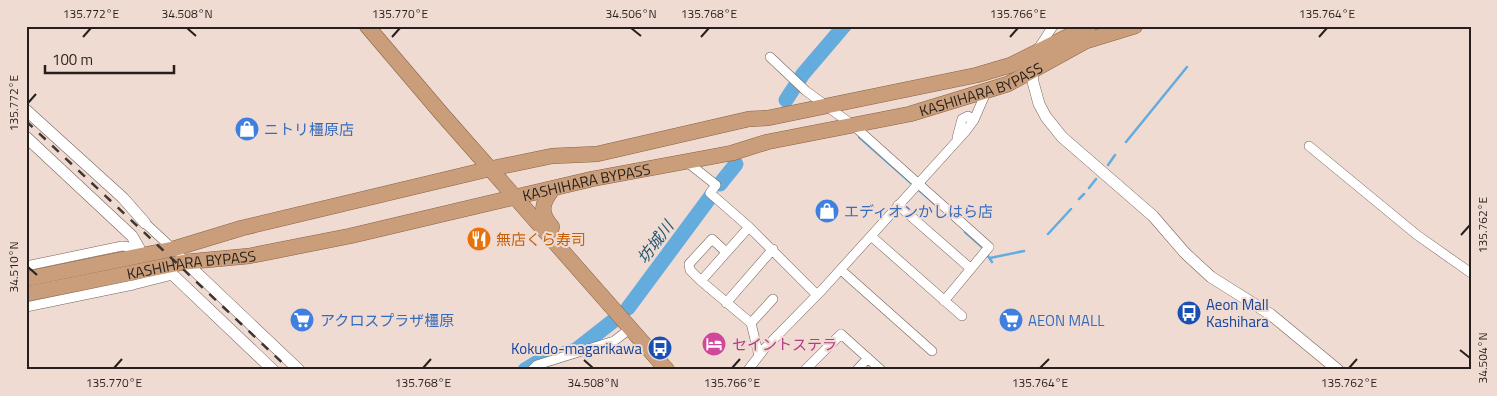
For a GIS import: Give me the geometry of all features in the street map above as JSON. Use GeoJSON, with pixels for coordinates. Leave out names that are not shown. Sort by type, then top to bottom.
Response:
{"type":"FeatureCollection","features":[{"type":"Feature","properties":{"kind":"highway"},"geometry":{"type":"LineString","coordinates":[[367,26],[489,169],[564,250],[667,370]]}},
{"type":"Feature","properties":{"kind":"highway","name":"KASHIHARA BYPASS"},"geometry":{"type":"LineString","coordinates":[[26,279],[139,251],[173,249],[242,228],[489,169],[552,156],[597,154],[749,119],[768,118],[977,75],[1012,65],[1089,26]]}},
{"type":"Feature","properties":{"kind":"highway","name":"KASHIHARA BYPASS"},"geometry":{"type":"LineString","coordinates":[[26,294],[171,270],[185,262],[249,256],[304,246],[552,190],[592,179],[732,153],[767,142],[910,114],[1008,84],[1086,41],[1135,26]]}},
{"type":"Feature","properties":{"kind":"highway"},"geometry":{"type":"LineString","coordinates":[[651,142],[658,168]]}},
{"type":"Feature","properties":{"kind":"highway"},"geometry":{"type":"LineString","coordinates":[[552,190],[543,201],[542,210],[545,218],[558,234],[564,250]]}},
{"type":"Feature","properties":{"kind":"street"},"geometry":{"type":"LineString","coordinates":[[1053,26],[1035,54],[1033,71],[1039,104],[1046,117],[1062,137],[1148,211],[1211,277],[1270,314],[1338,370]]}},
{"type":"Feature","properties":{"kind":"street"},"geometry":{"type":"LineString","coordinates":[[770,57],[824,106],[854,126],[915,186],[986,250],[944,301]]}},
{"type":"Feature","properties":{"kind":"street"},"geometry":{"type":"LineString","coordinates":[[748,370],[974,120],[987,90]]}},
{"type":"Feature","properties":{"kind":"street"},"geometry":{"type":"LineString","coordinates":[[26,110],[123,198],[144,223],[299,370]]}},
{"type":"Feature","properties":{"kind":"street"},"geometry":{"type":"LineString","coordinates":[[26,137],[129,232],[139,251]]}},
{"type":"Feature","properties":{"kind":"street"},"geometry":{"type":"LineString","coordinates":[[1309,146],[1417,235],[1471,273]]}},
{"type":"Feature","properties":{"kind":"street"},"geometry":{"type":"LineString","coordinates":[[687,162],[716,185],[710,193],[749,227],[817,295]]}},
{"type":"Feature","properties":{"kind":"street"},"geometry":{"type":"LineString","coordinates":[[898,205],[970,268]]}},
{"type":"Feature","properties":{"kind":"street"},"geometry":{"type":"LineString","coordinates":[[701,281],[749,227]]}},
{"type":"Feature","properties":{"kind":"street"},"geometry":{"type":"LineString","coordinates":[[871,236],[962,316]]}},
{"type":"Feature","properties":{"kind":"street"},"geometry":{"type":"LineString","coordinates":[[726,252],[712,239],[689,264],[690,270],[750,323],[759,356]]}},
{"type":"Feature","properties":{"kind":"street"},"geometry":{"type":"LineString","coordinates":[[26,266],[122,246],[139,251]]}},
{"type":"Feature","properties":{"kind":"street"},"geometry":{"type":"LineString","coordinates":[[726,303],[773,250]]}},
{"type":"Feature","properties":{"kind":"street"},"geometry":{"type":"LineString","coordinates":[[26,307],[133,286],[171,270],[273,370]]}},
{"type":"Feature","properties":{"kind":"street"},"geometry":{"type":"LineString","coordinates":[[840,270],[932,351]]}},
{"type":"Feature","properties":{"kind":"street"},"geometry":{"type":"LineString","coordinates":[[750,323],[773,299]]}},
{"type":"Feature","properties":{"kind":"street"},"geometry":{"type":"LineString","coordinates":[[532,370],[537,365],[614,342],[631,328]]}},
{"type":"Feature","properties":{"kind":"street"},"geometry":{"type":"LineString","coordinates":[[806,370],[841,334],[881,370]]}},
{"type":"Feature","properties":{"kind":"street"},"geometry":{"type":"LineString","coordinates":[[857,370],[868,358]]}},
{"type":"Feature","properties":{"kind":"waterway","name":"坊城川"},"geometry":{"type":"LineString","coordinates":[[786,100],[803,74],[844,26]]}},
{"type":"Feature","properties":{"kind":"waterway"},"geometry":{"type":"LineString","coordinates":[[1126,142],[1187,67]]}},
{"type":"Feature","properties":{"kind":"waterway"},"geometry":{"type":"LineString","coordinates":[[859,137],[937,206]]}},
{"type":"Feature","properties":{"kind":"waterway"},"geometry":{"type":"LineString","coordinates":[[1108,165],[1115,155]]}},
{"type":"Feature","properties":{"kind":"waterway","name":"坊城川"},"geometry":{"type":"LineString","coordinates":[[720,184],[736,164]]}},
{"type":"Feature","properties":{"kind":"waterway"},"geometry":{"type":"LineString","coordinates":[[1089,188],[1096,179]]}},
{"type":"Feature","properties":{"kind":"waterway"},"geometry":{"type":"LineString","coordinates":[[1079,199],[1084,194]]}},
{"type":"Feature","properties":{"kind":"waterway","name":"坊城川"},"geometry":{"type":"LineString","coordinates":[[628,308],[711,196]]}},
{"type":"Feature","properties":{"kind":"waterway"},"geometry":{"type":"LineString","coordinates":[[1048,234],[1071,209]]}},
{"type":"Feature","properties":{"kind":"waterway"},"geometry":{"type":"LineString","coordinates":[[965,232],[982,247],[992,262]]}},
{"type":"Feature","properties":{"kind":"waterway"},"geometry":{"type":"LineString","coordinates":[[990,258],[1024,251]]}},
{"type":"Feature","properties":{"kind":"waterway","name":"坊城川"},"geometry":{"type":"LineString","coordinates":[[525,370],[538,362],[576,350],[613,321]]}},
{"type":"Feature","properties":{"kind":"railway"},"geometry":{"type":"LineString","coordinates":[[26,121],[290,370]]}},
{"type":"Feature","properties":{"kind":"place","name":"ニトリ橿原店"},"geometry":{"type":"Point","coordinates":[247,129]}},
{"type":"Feature","properties":{"kind":"place","name":"エディオンかしはら店"},"geometry":{"type":"Point","coordinates":[827,211]}},
{"type":"Feature","properties":{"kind":"place","name":"無店くら寿司"},"geometry":{"type":"Point","coordinates":[479,239]}},
{"type":"Feature","properties":{"kind":"place","name":"Aeon Mall Kashihara"},"geometry":{"type":"Point","coordinates":[1189,313]}},
{"type":"Feature","properties":{"kind":"place","name":"アクロスプラザ橿原"},"geometry":{"type":"Point","coordinates":[302,320]}},
{"type":"Feature","properties":{"kind":"place","name":"AEON MALL"},"geometry":{"type":"Point","coordinates":[1011,320]}},
{"type":"Feature","properties":{"kind":"place","name":"セイントステラ"},"geometry":{"type":"Point","coordinates":[714,344]}},
{"type":"Feature","properties":{"kind":"place","name":"Kokudo-magarikawa"},"geometry":{"type":"Point","coordinates":[660,348]}}]}
